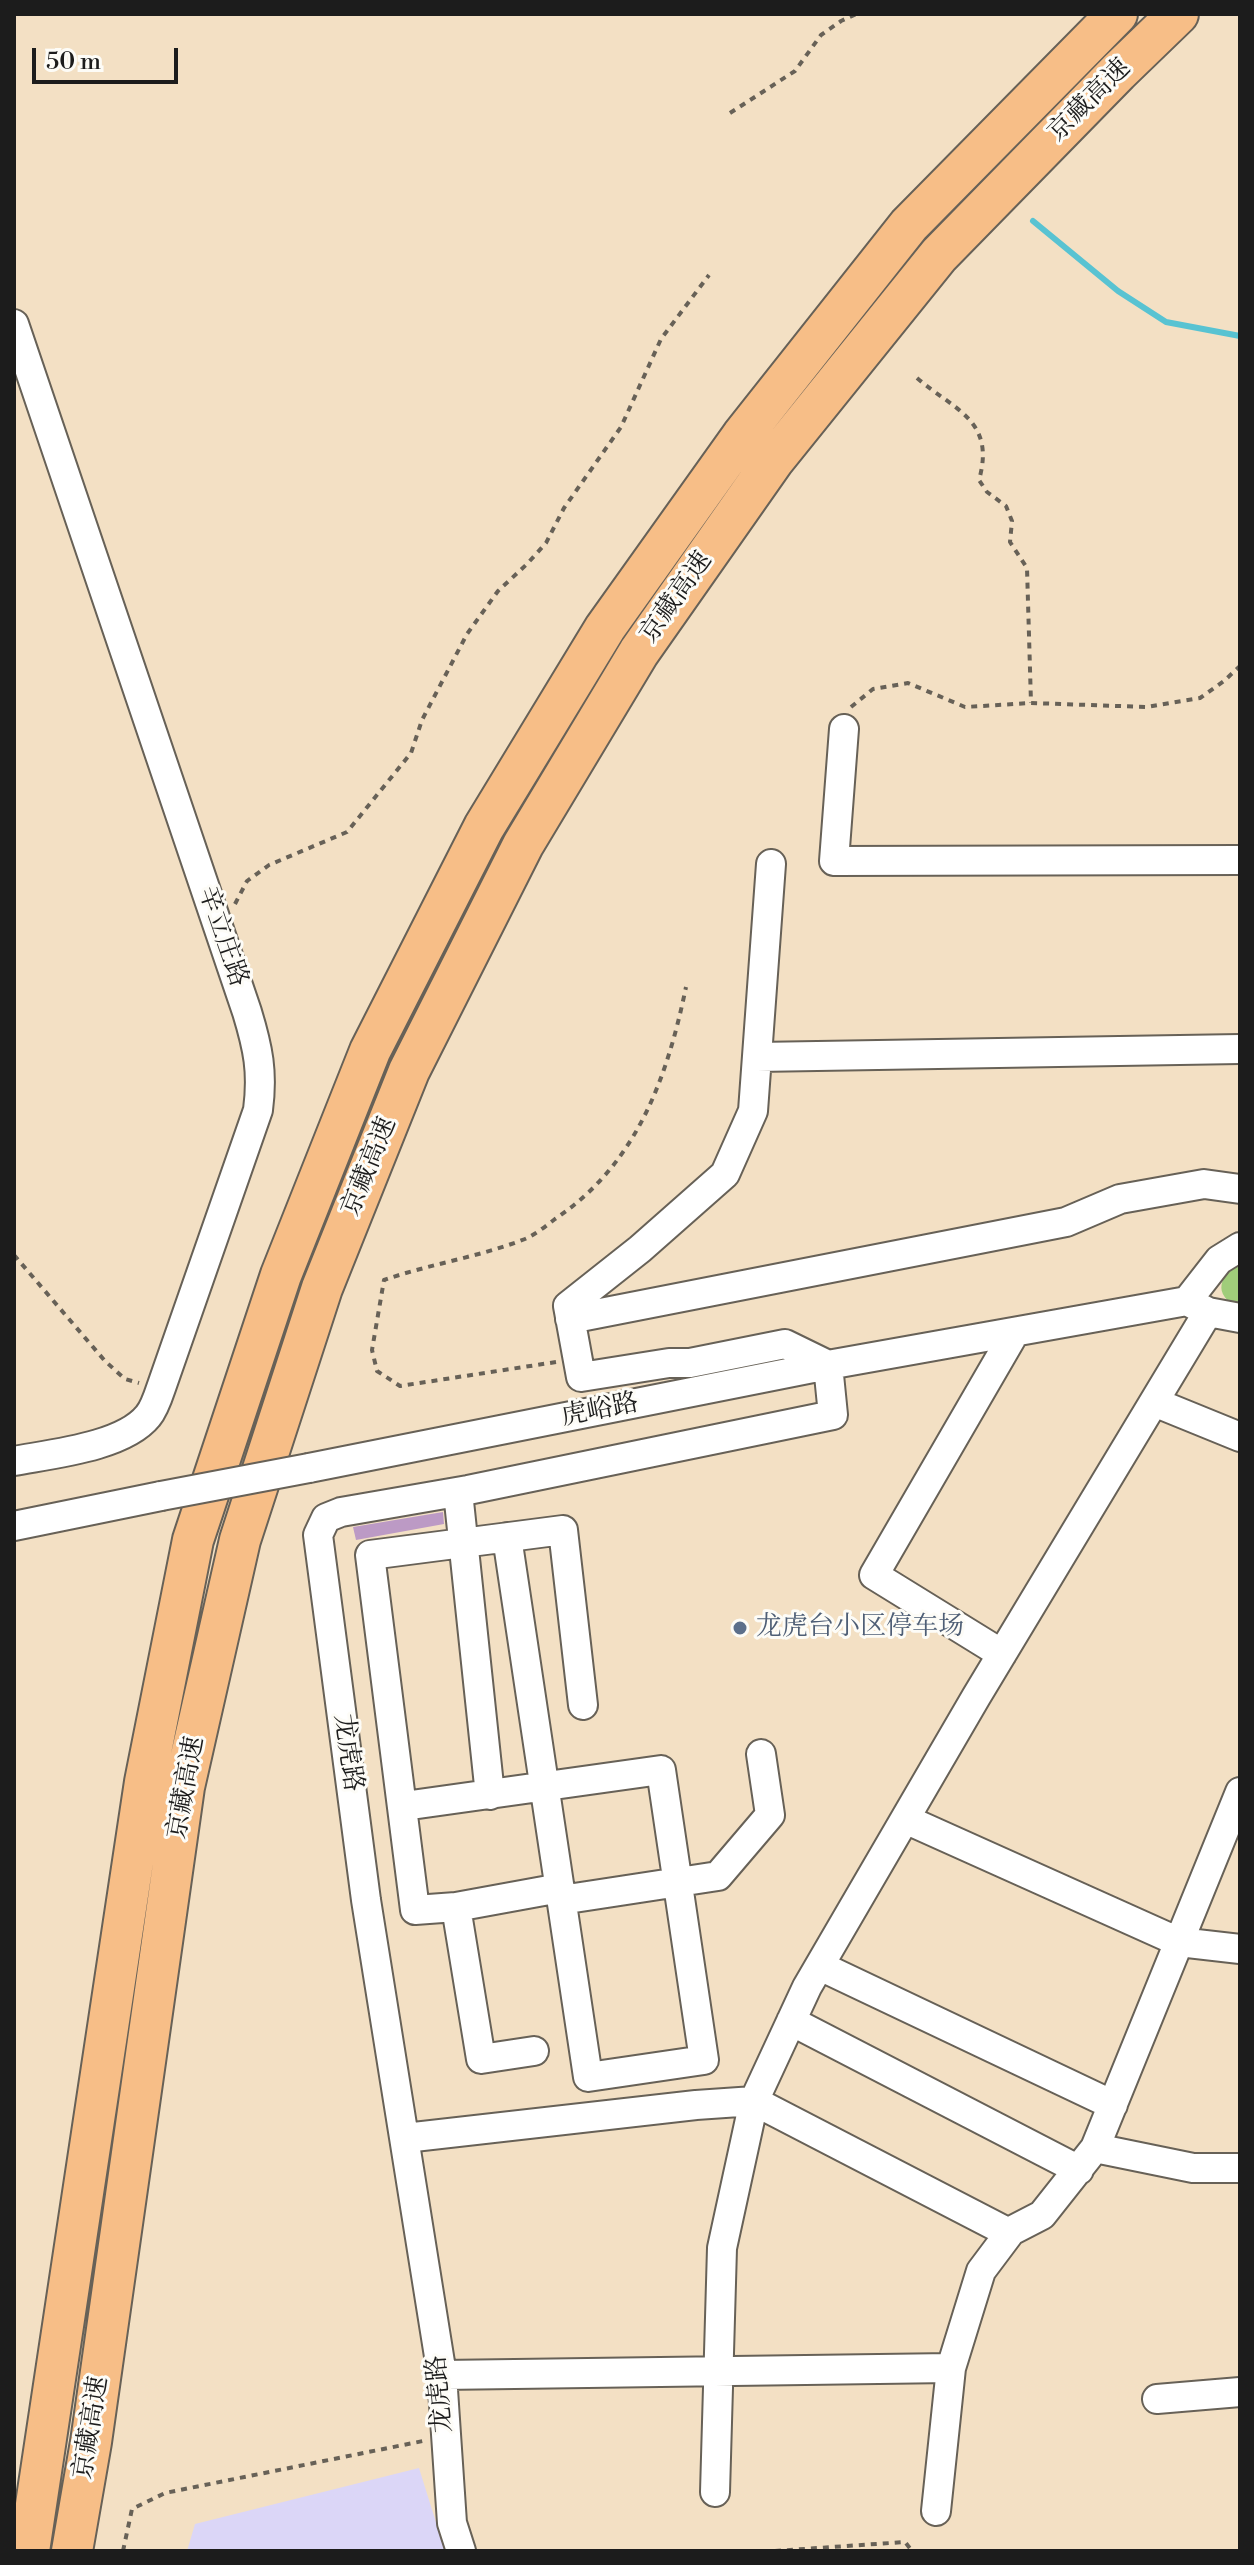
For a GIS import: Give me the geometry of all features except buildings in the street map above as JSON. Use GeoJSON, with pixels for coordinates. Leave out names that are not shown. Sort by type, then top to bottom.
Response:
{"type":"FeatureCollection","features":[{"type":"Feature","properties":{"kind":"highway","name":"京藏高速"},"geometry":{"type":"LineString","coordinates":[[29,2551],[145,1782],[193,1540],[281,1275],[370,1051],[484,827],[605,628],[742,436],[909,225],[1117,14]]}},
{"type":"Feature","properties":{"kind":"highway","name":"京藏高速"},"geometry":{"type":"LineString","coordinates":[[72,2551],[91,2442],[184,1787],[240,1540],[322,1288],[409,1071],[530,832],[639,652],[773,461],[939,255],[1178,14]]}},
{"type":"Feature","properties":{"kind":"street","name":"辛立庄路"},"geometry":{"type":"LineString","coordinates":[[14,324],[258,1049],[262,1080],[258,1110],[161,1388],[148,1416],[133,1429],[112,1439],[14,1461]]}},
{"type":"Feature","properties":{"kind":"street"},"geometry":{"type":"LineString","coordinates":[[844,729],[834,861],[1240,860]]}},
{"type":"Feature","properties":{"kind":"street"},"geometry":{"type":"LineString","coordinates":[[771,864],[753,1111],[725,1174],[640,1249],[568,1306],[581,1377],[669,1363],[690,1363],[785,1344],[828,1365]]}},
{"type":"Feature","properties":{"kind":"street"},"geometry":{"type":"LineString","coordinates":[[757,1057],[1240,1049]]}},
{"type":"Feature","properties":{"kind":"street"},"geometry":{"type":"LineString","coordinates":[[570,1319],[1066,1222],[1120,1199],[1204,1184],[1240,1189]]}},
{"type":"Feature","properties":{"kind":"street"},"geometry":{"type":"LineString","coordinates":[[715,2492],[722,2248],[754,2101],[820,1966],[1154,1402],[1219,1260],[1240,1247]]}},
{"type":"Feature","properties":{"kind":"street"},"geometry":{"type":"LineString","coordinates":[[1198,1307],[1240,1318]]}},
{"type":"Feature","properties":{"kind":"street","name":"虎峪路"},"geometry":{"type":"LineString","coordinates":[[14,1526],[828,1365],[1015,1332],[1198,1307]]}},
{"type":"Feature","properties":{"kind":"street"},"geometry":{"type":"LineString","coordinates":[[1002,1654],[874,1575],[1015,1332]]}},
{"type":"Feature","properties":{"kind":"street","name":"龙虎路"},"geometry":{"type":"LineString","coordinates":[[461,2551],[452,2523],[442,2375],[366,1900],[318,1535],[326,1518],[341,1512],[458,1492],[833,1415],[828,1365]]}},
{"type":"Feature","properties":{"kind":"street"},"geometry":{"type":"LineString","coordinates":[[1154,1402],[1240,1437]]}},
{"type":"Feature","properties":{"kind":"street"},"geometry":{"type":"LineString","coordinates":[[458,1492],[490,1795]]}},
{"type":"Feature","properties":{"kind":"street"},"geometry":{"type":"LineString","coordinates":[[583,1705],[563,1530],[370,1555],[415,1910],[678,1883],[718,1876],[770,1815],[761,1754]]}},
{"type":"Feature","properties":{"kind":"street"},"geometry":{"type":"LineString","coordinates":[[404,1806],[490,1795],[544,1787],[661,1770],[704,2060],[588,2077],[560,1894],[544,1787],[507,1537]]}},
{"type":"Feature","properties":{"kind":"street"},"geometry":{"type":"LineString","coordinates":[[936,2511],[951,2368],[981,2271],[1011,2231],[1042,2215],[1087,2159],[1113,2105],[1240,1792]]}},
{"type":"Feature","properties":{"kind":"street"},"geometry":{"type":"LineString","coordinates":[[905,1819],[1179,1942],[1240,1949]]}},
{"type":"Feature","properties":{"kind":"street"},"geometry":{"type":"LineString","coordinates":[[456,1907],[481,2059],[534,2051]]}},
{"type":"Feature","properties":{"kind":"street"},"geometry":{"type":"LineString","coordinates":[[820,1966],[1113,2105]]}},
{"type":"Feature","properties":{"kind":"street"},"geometry":{"type":"LineString","coordinates":[[791,2021],[1087,2159],[1193,2168],[1240,2168]]}},
{"type":"Feature","properties":{"kind":"street"},"geometry":{"type":"LineString","coordinates":[[405,2138],[754,2101],[1007,2232],[1011,2231]]}},
{"type":"Feature","properties":{"kind":"street"},"geometry":{"type":"LineString","coordinates":[[442,2375],[951,2368]]}},
{"type":"Feature","properties":{"kind":"street"},"geometry":{"type":"LineString","coordinates":[[1157,2399],[1240,2392]]}},
{"type":"Feature","properties":{"kind":"path"},"geometry":{"type":"LineString","coordinates":[[730,113],[795,71],[821,35],[856,14]]}},
{"type":"Feature","properties":{"kind":"path"},"geometry":{"type":"LineString","coordinates":[[216,921],[231,912],[247,881],[269,865],[347,832],[411,753],[422,720],[467,634],[498,591],[546,543],[564,508],[621,427],[661,339],[709,275]]}},
{"type":"Feature","properties":{"kind":"path"},"geometry":{"type":"LineString","coordinates":[[917,378],[974,423],[979,434],[982,469],[979,480],[987,492],[1006,506],[1012,521],[1010,542],[1027,568],[1031,703]]}},
{"type":"Feature","properties":{"kind":"path"},"geometry":{"type":"LineString","coordinates":[[844,729],[850,708],[873,689],[908,683],[965,707],[1031,703],[1147,707],[1200,698],[1240,666]]}},
{"type":"Feature","properties":{"kind":"path"},"geometry":{"type":"LineString","coordinates":[[578,1359],[400,1386],[377,1371],[372,1350],[384,1280],[528,1238],[576,1205],[614,1167],[646,1117],[676,1033],[686,987]]}},
{"type":"Feature","properties":{"kind":"path"},"geometry":{"type":"LineString","coordinates":[[14,1255],[105,1361],[125,1379],[161,1388]]}},
{"type":"Feature","properties":{"kind":"path"},"geometry":{"type":"LineString","coordinates":[[123,2551],[132,2509],[165,2493],[445,2436]]}},
{"type":"Feature","properties":{"kind":"path"},"geometry":{"type":"LineString","coordinates":[[775,2551],[905,2542],[912,2551]]}},
{"type":"Feature","properties":{"kind":"shaded area"},"geometry":{"type":"Polygon","coordinates":[[[419,2468],[445,2551],[187,2551],[195,2524],[419,2468]]]}},
{"type":"Feature","properties":{"kind":"green space"},"geometry":{"type":"Polygon","coordinates":[[[1240,1257],[1240,1310],[1225,1297],[1222,1285],[1240,1257]]]}},
{"type":"Feature","properties":{"kind":"waterway"},"geometry":{"type":"LineString","coordinates":[[1033,221],[1118,291],[1166,322],[1240,336]]}},
{"type":"Feature","properties":{"kind":"place","name":"龙虎台小区停车场"},"geometry":{"type":"Point","coordinates":[740,1628]}}]}
